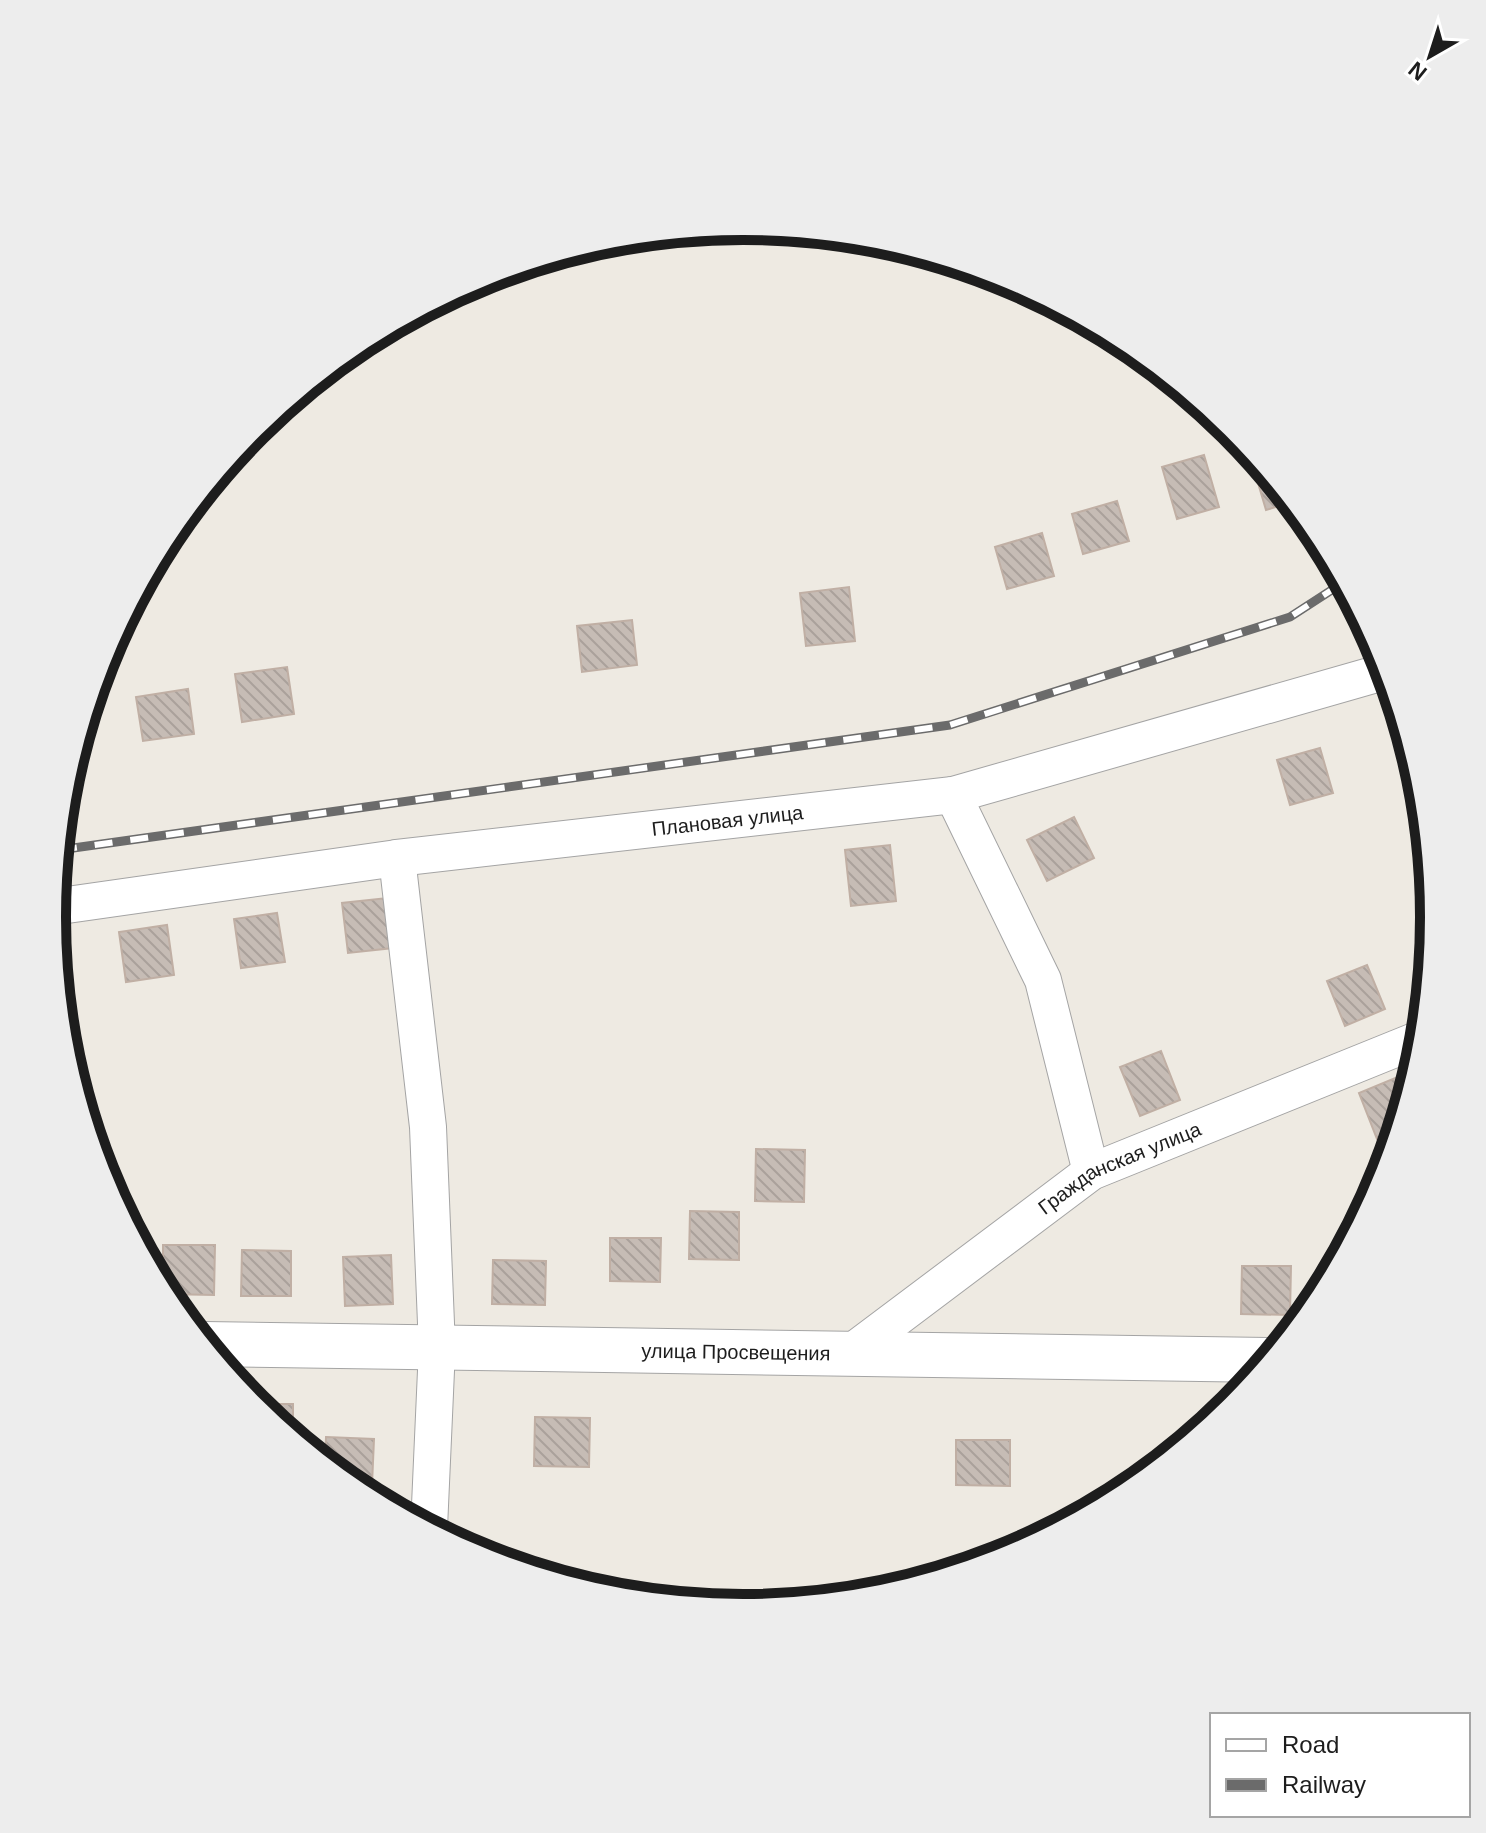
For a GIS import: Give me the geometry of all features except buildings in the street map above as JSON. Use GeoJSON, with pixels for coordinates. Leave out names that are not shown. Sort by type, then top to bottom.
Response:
{"type":"FeatureCollection","features":[{"type":"Feature","properties":{"kind":"street","name":"Плановая улица"},"geometry":{"type":"LineString","coordinates":[[66,905],[397,858],[953,795],[1375,675]]}},
{"type":"Feature","properties":{"kind":"street"},"geometry":{"type":"LineString","coordinates":[[953,795],[1043,980],[1091,1172]]}},
{"type":"Feature","properties":{"kind":"street"},"geometry":{"type":"LineString","coordinates":[[397,858],[428,1127],[437,1348],[430,1516]]}},
{"type":"Feature","properties":{"kind":"street","name":"Гражданская улица"},"geometry":{"type":"LineString","coordinates":[[849,1354],[1091,1172],[1408,1044]]}},
{"type":"Feature","properties":{"kind":"street","name":"улица Просвещения"},"geometry":{"type":"LineString","coordinates":[[219,1344],[1255,1360]]}},
{"type":"Feature","properties":{"kind":"railway"},"geometry":{"type":"LineString","coordinates":[[70,849],[950,725],[1290,617],[1334,588]]}}]}
